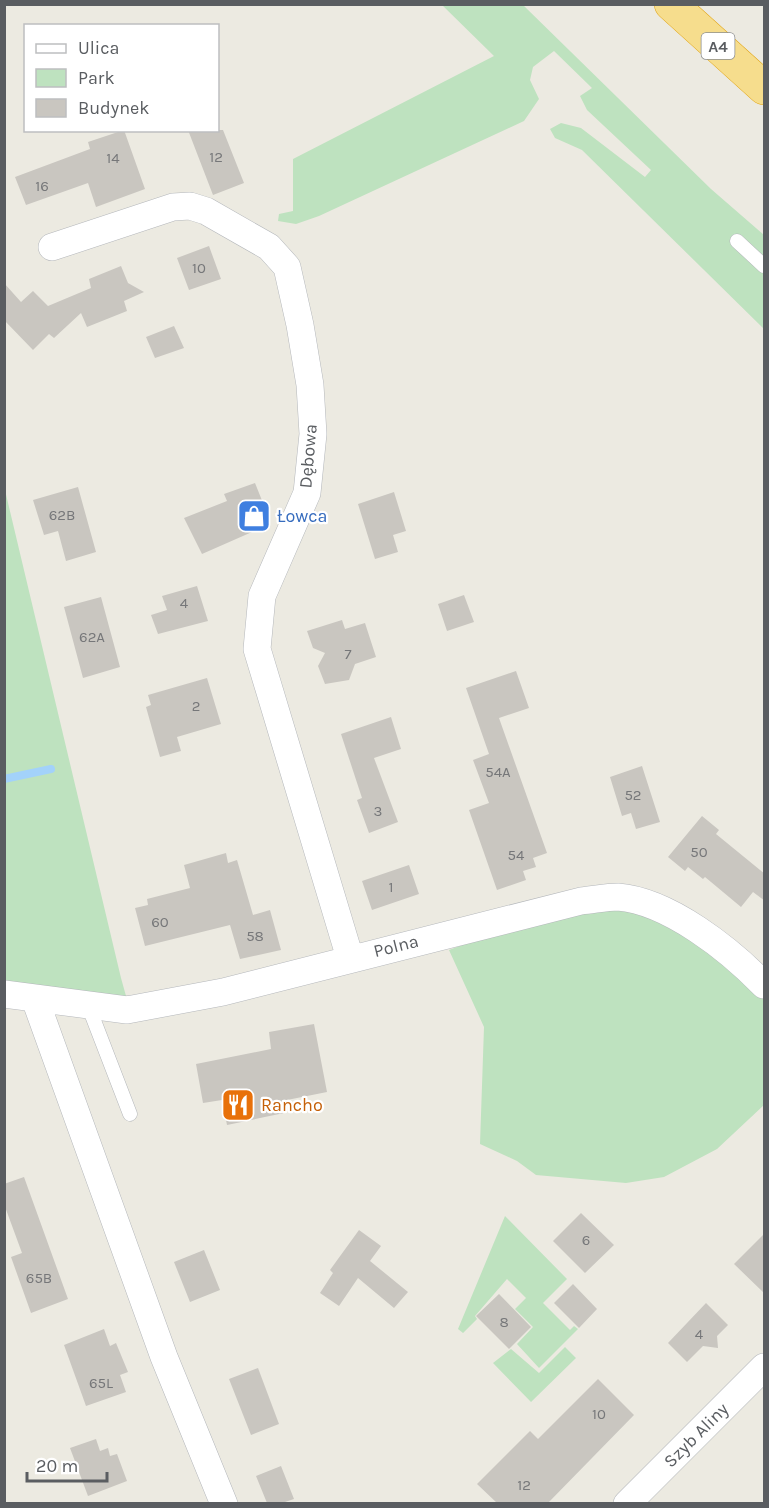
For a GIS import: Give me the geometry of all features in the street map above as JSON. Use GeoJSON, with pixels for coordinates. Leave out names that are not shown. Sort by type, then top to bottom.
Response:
{"type":"FeatureCollection","features":[{"type":"Feature","properties":{"kind":"highway","name":"A4"},"geometry":{"type":"LineString","coordinates":[[671,4],[765,88]]}},
{"type":"Feature","properties":{"kind":"street","name":"Dębowa"},"geometry":{"type":"LineString","coordinates":[[52,247],[172,207],[190,206],[206,211],[269,248],[287,267],[310,385],[313,434],[307,494],[262,596],[257,649],[350,958]]}},
{"type":"Feature","properties":{"kind":"street","name":"Polna"},"geometry":{"type":"LineString","coordinates":[[4,994],[127,1010],[223,992],[581,901],[619,897],[656,907],[695,927],[749,969],[765,985]]}},
{"type":"Feature","properties":{"kind":"street"},"geometry":{"type":"LineString","coordinates":[[35,999],[164,1357],[224,1503]]}},
{"type":"Feature","properties":{"kind":"street","name":"Szyb Aliny"},"geometry":{"type":"LineString","coordinates":[[627,1503],[765,1366]]}},
{"type":"Feature","properties":{"kind":"lane"},"geometry":{"type":"LineString","coordinates":[[737,241],[765,266]]}},
{"type":"Feature","properties":{"kind":"lane"},"geometry":{"type":"LineString","coordinates":[[88,1005],[130,1114]]}},
{"type":"Feature","properties":{"kind":"green space"},"geometry":{"type":"Polygon","coordinates":[[[442,5],[523,5],[711,189],[764,235],[764,329],[582,150],[555,138],[550,129],[561,123],[581,128],[645,177],[651,170],[587,110],[580,96],[592,88],[554,51],[533,67],[530,80],[539,99],[524,121],[319,216],[296,224],[278,221],[279,214],[293,211],[293,159],[494,56],[442,5]]]}},
{"type":"Feature","properties":{"kind":"green space"},"geometry":{"type":"Polygon","coordinates":[[[4,486],[126,996],[115,998],[5,984],[4,486]]]}},
{"type":"Feature","properties":{"kind":"green space"},"geometry":{"type":"Polygon","coordinates":[[[617,907],[659,921],[678,931],[731,968],[764,997],[764,1105],[717,1149],[664,1177],[626,1183],[536,1175],[517,1161],[480,1144],[484,1027],[449,950],[502,930],[617,907]]]}},
{"type":"Feature","properties":{"kind":"green space"},"geometry":{"type":"Polygon","coordinates":[[[505,1216],[567,1279],[543,1303],[570,1330],[574,1326],[578,1329],[539,1368],[517,1344],[533,1327],[515,1309],[526,1298],[507,1279],[475,1316],[477,1319],[463,1333],[458,1329],[505,1216]]]}},
{"type":"Feature","properties":{"kind":"green space"},"geometry":{"type":"Polygon","coordinates":[[[565,1347],[576,1358],[531,1402],[493,1363],[511,1349],[539,1373],[565,1347]]]}},
{"type":"Feature","properties":{"kind":"building"},"geometry":{"type":"Polygon","coordinates":[[[223,130],[244,183],[213,195],[189,132],[223,130]]]}},
{"type":"Feature","properties":{"kind":"building"},"geometry":{"type":"Polygon","coordinates":[[[125,132],[145,189],[96,207],[88,183],[26,205],[15,177],[90,149],[88,142],[125,132]]]}},
{"type":"Feature","properties":{"kind":"building"},"geometry":{"type":"Polygon","coordinates":[[[209,246],[221,279],[189,290],[177,258],[209,246]]]}},
{"type":"Feature","properties":{"kind":"building"},"geometry":{"type":"Polygon","coordinates":[[[121,266],[128,283],[144,292],[124,301],[127,311],[87,327],[81,313],[54,338],[49,334],[33,350],[4,320],[4,283],[21,302],[33,291],[48,306],[91,288],[89,279],[121,266]]]}},
{"type":"Feature","properties":{"kind":"building"},"geometry":{"type":"Polygon","coordinates":[[[174,326],[184,348],[155,358],[146,337],[174,326]]]}},
{"type":"Feature","properties":{"kind":"building"},"geometry":{"type":"Polygon","coordinates":[[[255,483],[267,513],[261,528],[202,554],[184,518],[227,501],[224,494],[255,483]]]}},
{"type":"Feature","properties":{"kind":"building"},"geometry":{"type":"Polygon","coordinates":[[[78,487],[96,552],[66,561],[58,531],[44,535],[33,500],[78,487]]]}},
{"type":"Feature","properties":{"kind":"building"},"geometry":{"type":"Polygon","coordinates":[[[394,492],[406,531],[393,535],[398,552],[375,559],[358,504],[394,492]]]}},
{"type":"Feature","properties":{"kind":"building"},"geometry":{"type":"Polygon","coordinates":[[[197,586],[208,621],[158,634],[151,615],[167,610],[162,596],[197,586]]]}},
{"type":"Feature","properties":{"kind":"building"},"geometry":{"type":"Polygon","coordinates":[[[464,595],[474,622],[447,631],[438,604],[464,595]]]}},
{"type":"Feature","properties":{"kind":"building"},"geometry":{"type":"Polygon","coordinates":[[[101,597],[120,667],[83,678],[64,607],[101,597]]]}},
{"type":"Feature","properties":{"kind":"building"},"geometry":{"type":"Polygon","coordinates":[[[342,620],[345,629],[365,623],[376,657],[355,664],[349,680],[325,684],[318,666],[325,653],[313,648],[307,631],[342,620]]]}},
{"type":"Feature","properties":{"kind":"building"},"geometry":{"type":"Polygon","coordinates":[[[516,671],[529,708],[499,718],[547,853],[533,858],[536,867],[523,871],[526,880],[497,890],[469,810],[489,803],[473,760],[489,754],[466,688],[516,671]]]}},
{"type":"Feature","properties":{"kind":"building"},"geometry":{"type":"Polygon","coordinates":[[[207,678],[221,724],[177,737],[181,751],[160,757],[146,707],[151,705],[148,695],[207,678]]]}},
{"type":"Feature","properties":{"kind":"building"},"geometry":{"type":"Polygon","coordinates":[[[391,717],[401,749],[374,758],[398,822],[369,833],[357,800],[362,798],[341,734],[391,717]]]}},
{"type":"Feature","properties":{"kind":"building"},"geometry":{"type":"Polygon","coordinates":[[[642,766],[660,822],[636,829],[631,813],[622,816],[610,777],[642,766]]]}},
{"type":"Feature","properties":{"kind":"building"},"geometry":{"type":"Polygon","coordinates":[[[702,816],[719,830],[716,834],[765,874],[765,901],[753,892],[741,907],[705,877],[703,879],[688,867],[685,871],[668,857],[702,816]]]}},
{"type":"Feature","properties":{"kind":"building"},"geometry":{"type":"Polygon","coordinates":[[[226,853],[228,863],[237,860],[253,915],[270,910],[281,950],[240,959],[230,925],[145,946],[135,908],[148,905],[147,899],[190,888],[184,865],[226,853]]]}},
{"type":"Feature","properties":{"kind":"building"},"geometry":{"type":"Polygon","coordinates":[[[409,865],[419,894],[372,910],[362,881],[409,865]]]}},
{"type":"Feature","properties":{"kind":"building"},"geometry":{"type":"Polygon","coordinates":[[[314,1024],[327,1092],[282,1101],[284,1113],[227,1125],[222,1100],[203,1103],[196,1064],[271,1049],[269,1032],[314,1024]]]}},
{"type":"Feature","properties":{"kind":"building"},"geometry":{"type":"Polygon","coordinates":[[[24,1177],[68,1299],[31,1313],[11,1257],[22,1253],[4,1204],[4,1184],[24,1177]]]}},
{"type":"Feature","properties":{"kind":"building"},"geometry":{"type":"Polygon","coordinates":[[[581,1213],[614,1245],[585,1273],[553,1241],[581,1213]]]}},
{"type":"Feature","properties":{"kind":"building"},"geometry":{"type":"Polygon","coordinates":[[[359,1230],[381,1246],[370,1261],[408,1292],[394,1308],[358,1278],[339,1306],[320,1293],[333,1273],[330,1270],[359,1230]]]}},
{"type":"Feature","properties":{"kind":"building"},"geometry":{"type":"Polygon","coordinates":[[[765,1233],[765,1294],[734,1264],[765,1233]]]}},
{"type":"Feature","properties":{"kind":"building"},"geometry":{"type":"Polygon","coordinates":[[[204,1250],[220,1290],[190,1302],[174,1262],[204,1250]]]}},
{"type":"Feature","properties":{"kind":"building"},"geometry":{"type":"Polygon","coordinates":[[[573,1284],[597,1309],[579,1328],[554,1303],[573,1284]]]}},
{"type":"Feature","properties":{"kind":"building"},"geometry":{"type":"Polygon","coordinates":[[[499,1294],[531,1327],[509,1349],[476,1316],[499,1294]]]}},
{"type":"Feature","properties":{"kind":"building"},"geometry":{"type":"Polygon","coordinates":[[[706,1303],[728,1325],[717,1336],[718,1348],[703,1346],[687,1362],[668,1343],[706,1303]]]}},
{"type":"Feature","properties":{"kind":"building"},"geometry":{"type":"Polygon","coordinates":[[[104,1329],[110,1346],[116,1343],[128,1372],[120,1375],[126,1392],[86,1406],[64,1345],[104,1329]]]}},
{"type":"Feature","properties":{"kind":"building"},"geometry":{"type":"Polygon","coordinates":[[[258,1368],[279,1424],[251,1435],[229,1379],[258,1368]]]}},
{"type":"Feature","properties":{"kind":"building"},"geometry":{"type":"Polygon","coordinates":[[[598,1379],[634,1415],[548,1503],[497,1503],[477,1484],[530,1431],[538,1439],[598,1379]]]}},
{"type":"Feature","properties":{"kind":"building"},"geometry":{"type":"Polygon","coordinates":[[[96,1439],[100,1451],[108,1448],[110,1456],[117,1454],[127,1481],[88,1496],[70,1448],[96,1439]]]}},
{"type":"Feature","properties":{"kind":"building"},"geometry":{"type":"Polygon","coordinates":[[[281,1466],[294,1499],[282,1503],[267,1503],[256,1476],[281,1466]]]}},
{"type":"Feature","properties":{"kind":"waterway"},"geometry":{"type":"LineString","coordinates":[[4,779],[51,769]]}},
{"type":"Feature","properties":{"kind":"place","name":"Łowca"},"geometry":{"type":"Point","coordinates":[254,516]}},
{"type":"Feature","properties":{"kind":"place","name":"Rancho"},"geometry":{"type":"Point","coordinates":[238,1105]}}]}
